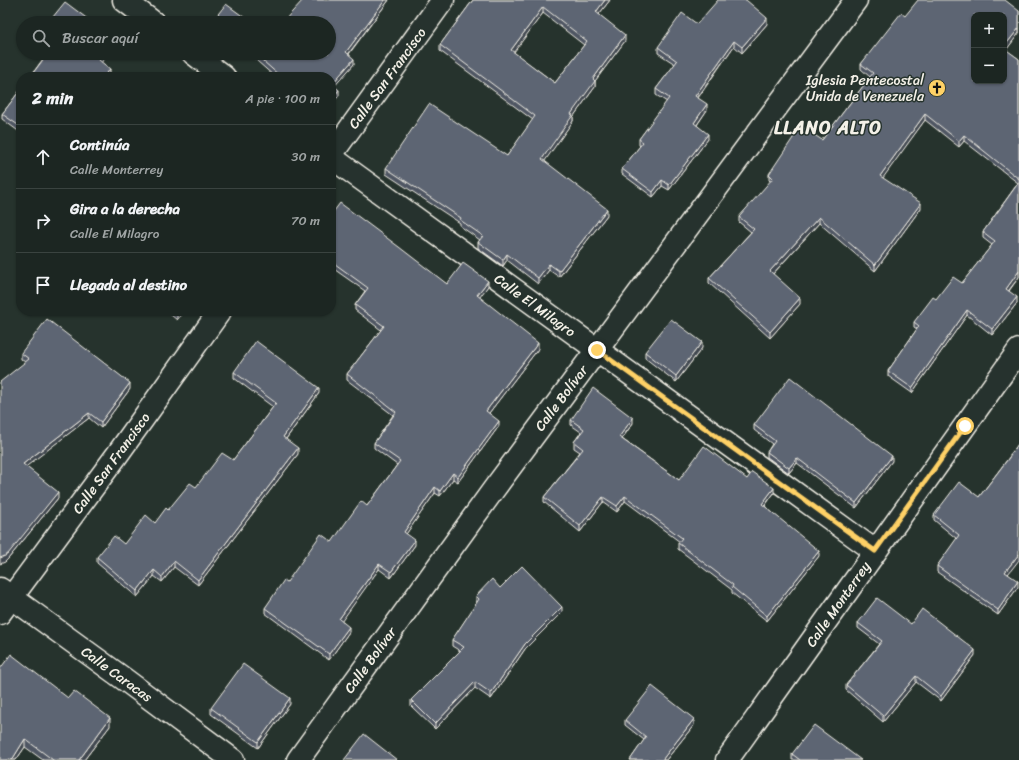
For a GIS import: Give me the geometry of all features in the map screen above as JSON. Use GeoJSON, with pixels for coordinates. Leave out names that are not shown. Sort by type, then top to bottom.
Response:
{"type":"FeatureCollection","features":[{"type":"Feature","properties":{"kind":"street"},"geometry":{"type":"LineString","coordinates":[[124,0],[145,16]]}},
{"type":"Feature","properties":{"kind":"street","name":"Calle San Francisco"},"geometry":{"type":"LineString","coordinates":[[336,149],[443,0]]}},
{"type":"Feature","properties":{"kind":"street","name":"Calle Bolívar"},"geometry":{"type":"LineString","coordinates":[[298,760],[494,489],[856,0]]}},
{"type":"Feature","properties":{"kind":"street"},"geometry":{"type":"LineString","coordinates":[[202,60],[218,72]]}},
{"type":"Feature","properties":{"kind":"street","name":"Calle El Milagro"},"geometry":{"type":"LineString","coordinates":[[336,160],[875,551]]}},
{"type":"Feature","properties":{"kind":"street","name":"Calle San Francisco"},"geometry":{"type":"LineString","coordinates":[[4,600],[117,455],[216,316]]}},
{"type":"Feature","properties":{"kind":"street","name":"Calle Monterrey"},"geometry":{"type":"LineString","coordinates":[[727,760],[1019,350]]}},
{"type":"Feature","properties":{"kind":"street","name":"Calle Caracas"},"geometry":{"type":"LineString","coordinates":[[4,600],[124,679],[233,760]]}},
{"type":"Feature","properties":{"kind":"building"},"geometry":{"type":"Polygon","coordinates":[[[303,0],[385,0],[346,52],[354,59],[336,79],[336,72],[275,72],[262,60],[336,60],[336,16],[288,16],[303,0]]]}},
{"type":"Feature","properties":{"kind":"building"},"geometry":{"type":"Polygon","coordinates":[[[473,0],[605,0],[596,12],[625,35],[593,79],[595,81],[571,114],[573,115],[542,159],[607,209],[559,271],[549,264],[538,278],[507,254],[503,260],[478,242],[483,236],[460,220],[461,218],[386,168],[429,104],[507,156],[535,116],[440,45],[473,0]],[[543,7],[511,50],[555,83],[587,41],[543,7]]]}},
{"type":"Feature","properties":{"kind":"building"},"geometry":{"type":"Polygon","coordinates":[[[718,0],[746,0],[767,18],[742,47],[734,41],[695,96],[707,104],[694,123],[708,134],[669,185],[662,180],[653,192],[622,169],[643,142],[639,139],[669,98],[656,89],[677,61],[658,47],[682,13],[697,24],[718,0]]]}},
{"type":"Feature","properties":{"kind":"building"},"geometry":{"type":"Polygon","coordinates":[[[918,0],[1005,0],[1019,11],[1019,28],[1007,43],[1007,12],[971,12],[971,84],[1007,84],[1007,50],[1019,59],[1019,179],[964,135],[959,141],[925,114],[880,176],[921,203],[875,265],[819,217],[770,271],[800,298],[770,332],[709,278],[754,229],[739,217],[773,178],[769,174],[801,126],[822,140],[873,73],[861,64],[901,13],[905,16],[918,0]]]}},
{"type":"Feature","properties":{"kind":"building"},"geometry":{"type":"Polygon","coordinates":[[[65,2],[84,16],[54,16],[65,2]]]}},
{"type":"Feature","properties":{"kind":"building"},"geometry":{"type":"Polygon","coordinates":[[[226,4],[242,16],[217,16],[226,4]]]}},
{"type":"Feature","properties":{"kind":"building"},"geometry":{"type":"Polygon","coordinates":[[[43,60],[99,60],[110,69],[108,72],[34,72],[43,60]]]}},
{"type":"Feature","properties":{"kind":"building"},"geometry":{"type":"Polygon","coordinates":[[[16,96],[16,124],[2,114],[16,96]]]}},
{"type":"Feature","properties":{"kind":"building"},"geometry":{"type":"Polygon","coordinates":[[[1019,182],[1019,271],[1006,289],[1017,297],[992,329],[967,310],[912,388],[888,371],[919,326],[914,322],[933,297],[936,299],[953,277],[962,283],[995,241],[983,232],[1019,182]]]}},
{"type":"Feature","properties":{"kind":"building"},"geometry":{"type":"Polygon","coordinates":[[[340,203],[447,284],[463,263],[488,281],[477,295],[538,343],[486,411],[499,421],[458,477],[453,473],[440,491],[435,487],[404,532],[415,540],[391,572],[379,564],[339,619],[349,627],[329,654],[265,608],[284,580],[287,582],[321,534],[332,542],[361,501],[367,506],[400,461],[374,443],[396,412],[347,374],[384,326],[355,305],[368,288],[336,265],[336,208],[340,203]]]}},
{"type":"Feature","properties":{"kind":"building"},"geometry":{"type":"Polygon","coordinates":[[[47,319],[130,383],[101,422],[89,413],[23,464],[58,492],[8,554],[0,558],[0,382],[29,359],[21,353],[47,319]]]}},
{"type":"Feature","properties":{"kind":"building"},"geometry":{"type":"Polygon","coordinates":[[[671,319],[702,342],[676,376],[645,352],[671,319]]]}},
{"type":"Feature","properties":{"kind":"building"},"geometry":{"type":"Polygon","coordinates":[[[256,341],[319,388],[283,437],[298,448],[198,580],[174,561],[162,577],[154,570],[137,591],[97,557],[114,536],[124,544],[146,515],[155,523],[166,508],[168,510],[190,483],[196,487],[222,453],[233,460],[276,403],[234,372],[256,341]]]}},
{"type":"Feature","properties":{"kind":"building"},"geometry":{"type":"Polygon","coordinates":[[[790,377],[892,456],[856,503],[797,458],[789,468],[767,452],[775,441],[754,425],[790,377]]]}},
{"type":"Feature","properties":{"kind":"building"},"geometry":{"type":"Polygon","coordinates":[[[593,388],[633,418],[619,437],[679,480],[704,446],[747,479],[752,472],[774,488],[762,504],[819,551],[767,616],[732,587],[733,585],[678,543],[682,538],[625,496],[617,506],[603,497],[580,526],[544,497],[583,449],[574,442],[584,429],[571,420],[593,388]]]}},
{"type":"Feature","properties":{"kind":"building"},"geometry":{"type":"Polygon","coordinates":[[[1019,443],[1019,554],[1005,572],[1018,581],[998,610],[937,566],[959,535],[934,515],[959,482],[979,497],[1019,443]]]}},
{"type":"Feature","properties":{"kind":"building"},"geometry":{"type":"Polygon","coordinates":[[[522,566],[562,607],[525,644],[491,693],[475,682],[435,724],[411,700],[464,647],[452,640],[479,599],[476,596],[492,579],[500,588],[522,566]]]}},
{"type":"Feature","properties":{"kind":"building"},"geometry":{"type":"Polygon","coordinates":[[[877,598],[911,624],[922,609],[975,650],[941,696],[916,676],[883,716],[846,685],[882,641],[858,623],[877,598]]]}},
{"type":"Feature","properties":{"kind":"building"},"geometry":{"type":"Polygon","coordinates":[[[11,654],[68,698],[74,691],[110,718],[79,760],[53,760],[25,739],[12,760],[0,760],[0,669],[11,654]]]}},
{"type":"Feature","properties":{"kind":"building"},"geometry":{"type":"Polygon","coordinates":[[[243,664],[290,698],[258,742],[211,708],[243,664]]]}},
{"type":"Feature","properties":{"kind":"building"},"geometry":{"type":"Polygon","coordinates":[[[652,686],[694,719],[662,760],[630,760],[646,737],[625,720],[652,686]]]}},
{"type":"Feature","properties":{"kind":"building"},"geometry":{"type":"Polygon","coordinates":[[[814,725],[861,760],[800,760],[792,754],[814,725]]]}},
{"type":"Feature","properties":{"kind":"building"},"geometry":{"type":"Polygon","coordinates":[[[364,734],[397,760],[344,760],[364,734]]]}},
{"type":"Feature","properties":{"kind":"place","name":"Iglesia Pentecostal Unida de Venezuela"},"geometry":{"type":"Point","coordinates":[937,88]}},
{"type":"Feature","properties":{"kind":"district","name":"LLANO ALTO"},"geometry":{"type":"Point","coordinates":[828,128]}},
{"type":"Feature","properties":{"kind":"route"},"geometry":{"type":"LineString","coordinates":[[597,350],[875,551],[965,426]]}}]}
